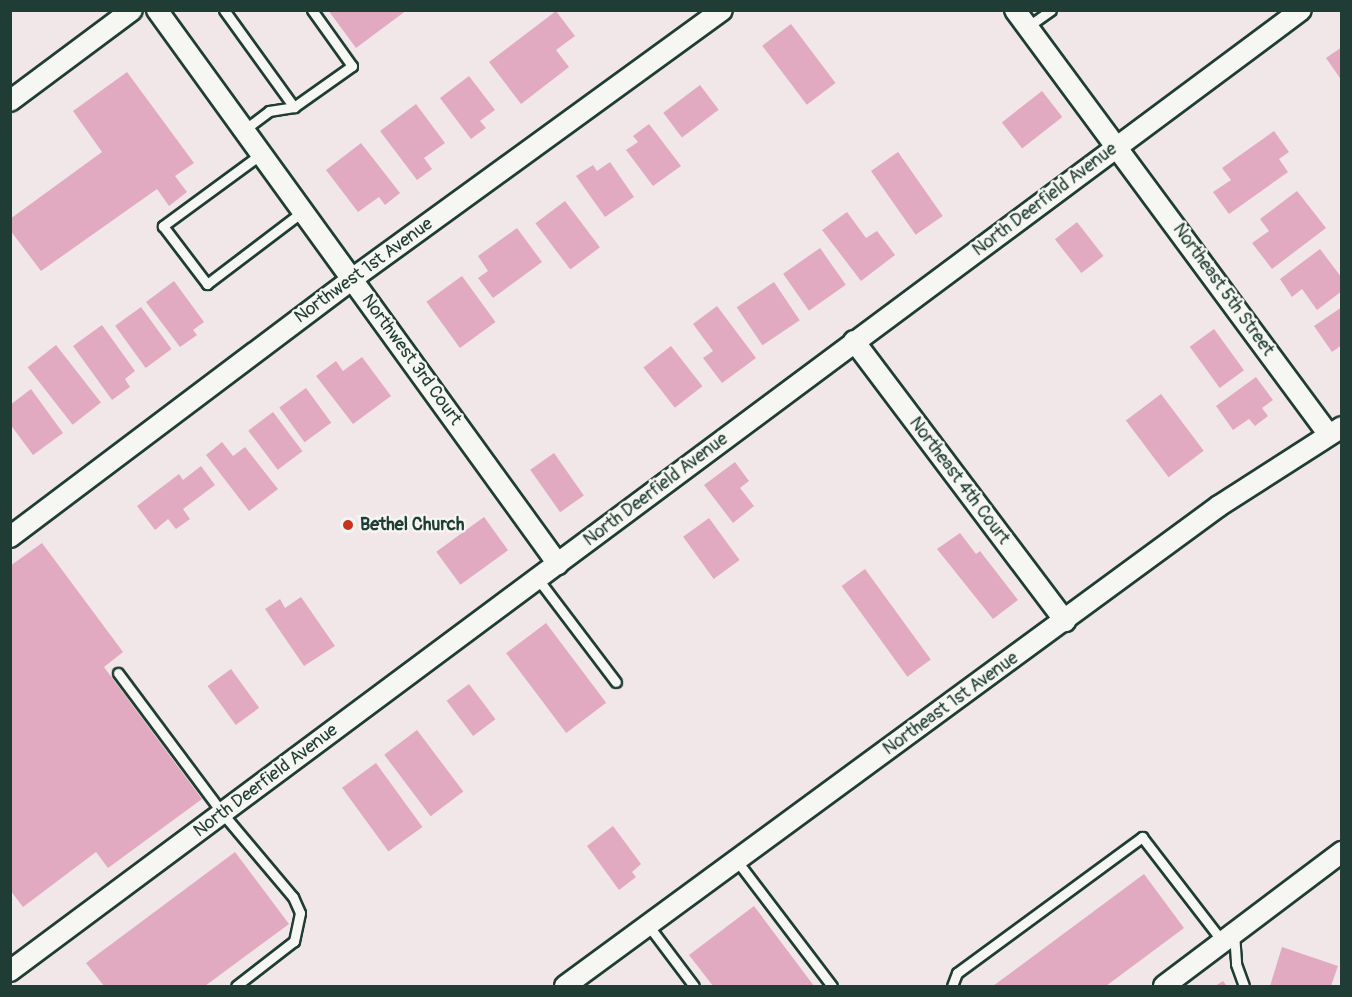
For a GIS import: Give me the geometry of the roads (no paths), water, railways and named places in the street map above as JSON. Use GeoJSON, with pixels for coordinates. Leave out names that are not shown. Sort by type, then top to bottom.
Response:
{"type":"FeatureCollection","features":[{"type":"Feature","properties":{"kind":"street"},"geometry":{"type":"LineString","coordinates":[[10,101],[132,10]]}},
{"type":"Feature","properties":{"kind":"street","name":"Northwest 3rd Court"},"geometry":{"type":"LineString","coordinates":[[157,10],[558,564]]}},
{"type":"Feature","properties":{"kind":"street","name":"Northwest 1st Avenue"},"geometry":{"type":"LineString","coordinates":[[10,537],[352,279],[722,10]]}},
{"type":"Feature","properties":{"kind":"street","name":"Northeast 5th Street"},"geometry":{"type":"LineString","coordinates":[[1015,10],[1335,431]]}},
{"type":"Feature","properties":{"kind":"street","name":"North Deerfield Avenue"},"geometry":{"type":"LineString","coordinates":[[10,971],[1301,10]]}},
{"type":"Feature","properties":{"kind":"street","name":"Northeast 4th Court"},"geometry":{"type":"LineString","coordinates":[[854,341],[1065,621]]}},
{"type":"Feature","properties":{"kind":"street","name":"Northeast 1st Avenue"},"geometry":{"type":"LineString","coordinates":[[565,987],[1219,506],[1335,431]]}},
{"type":"Feature","properties":{"kind":"street"},"geometry":{"type":"LineString","coordinates":[[1164,987],[1341,852]]}},
{"type":"Feature","properties":{"kind":"lane"},"geometry":{"type":"LineString","coordinates":[[224,10],[294,107]]}},
{"type":"Feature","properties":{"kind":"lane"},"geometry":{"type":"LineString","coordinates":[[244,130],[269,111],[294,107],[352,66],[312,10]]}},
{"type":"Feature","properties":{"kind":"lane"},"geometry":{"type":"LineString","coordinates":[[1028,27],[1051,10]]}},
{"type":"Feature","properties":{"kind":"lane"},"geometry":{"type":"LineString","coordinates":[[261,154],[163,226],[207,284],[303,211]]}},
{"type":"Feature","properties":{"kind":"lane"},"geometry":{"type":"LineString","coordinates":[[538,579],[616,682]]}},
{"type":"Feature","properties":{"kind":"lane"},"geometry":{"type":"LineString","coordinates":[[118,673],[223,814],[293,897],[300,913],[294,941],[236,987]]}},
{"type":"Feature","properties":{"kind":"lane"},"geometry":{"type":"LineString","coordinates":[[952,987],[957,973],[1142,837],[1229,938],[1236,964],[1246,986]]}},
{"type":"Feature","properties":{"kind":"lane"},"geometry":{"type":"LineString","coordinates":[[737,861],[832,987]]}},
{"type":"Feature","properties":{"kind":"lane"},"geometry":{"type":"LineString","coordinates":[[648,925],[694,987]]}},
{"type":"Feature","properties":{"kind":"place","name":"Bethel Church"},"geometry":{"type":"Point","coordinates":[348,525]}}]}
